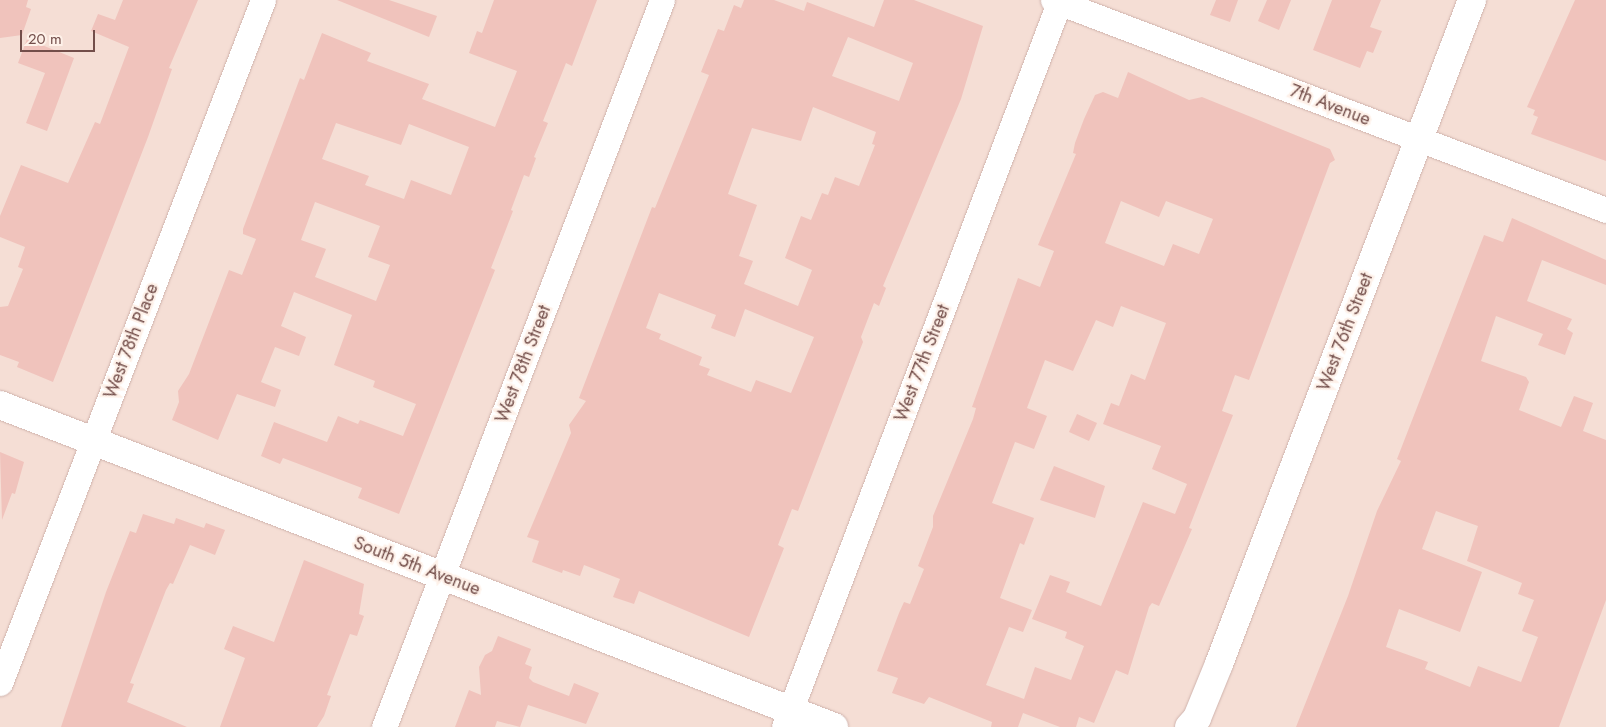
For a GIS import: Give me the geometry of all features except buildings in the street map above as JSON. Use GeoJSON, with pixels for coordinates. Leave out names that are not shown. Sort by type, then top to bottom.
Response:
{"type":"FeatureCollection","features":[{"type":"Feature","properties":{"kind":"street","name":"West 78th Place"},"geometry":{"type":"LineString","coordinates":[[0,683],[263,0]]}},
{"type":"Feature","properties":{"kind":"street","name":"West 78th Street"},"geometry":{"type":"LineString","coordinates":[[384,727],[662,0]]}},
{"type":"Feature","properties":{"kind":"street","name":"West 76th Street"},"geometry":{"type":"LineString","coordinates":[[1189,727],[1197,718],[1219,664],[1472,0]]}},
{"type":"Feature","properties":{"kind":"street","name":"7th Avenue"},"geometry":{"type":"LineString","coordinates":[[1057,1],[1606,210]]}},
{"type":"Feature","properties":{"kind":"street","name":"West 77th Street"},"geometry":{"type":"LineString","coordinates":[[788,718],[1057,1]]}},
{"type":"Feature","properties":{"kind":"street","name":"South 5th Avenue"},"geometry":{"type":"LineString","coordinates":[[0,405],[442,576],[788,718],[834,727]]}},
{"type":"Feature","properties":{"kind":"street","name":"West 76th Street"},"geometry":{"type":"LineString","coordinates":[[1213,727],[1219,664]]}},
{"type":"Feature","properties":{"kind":"shaded area"},"geometry":{"type":"Polygon","coordinates":[[[0,0],[1606,0],[1606,727],[0,727],[0,0]]]}}]}
